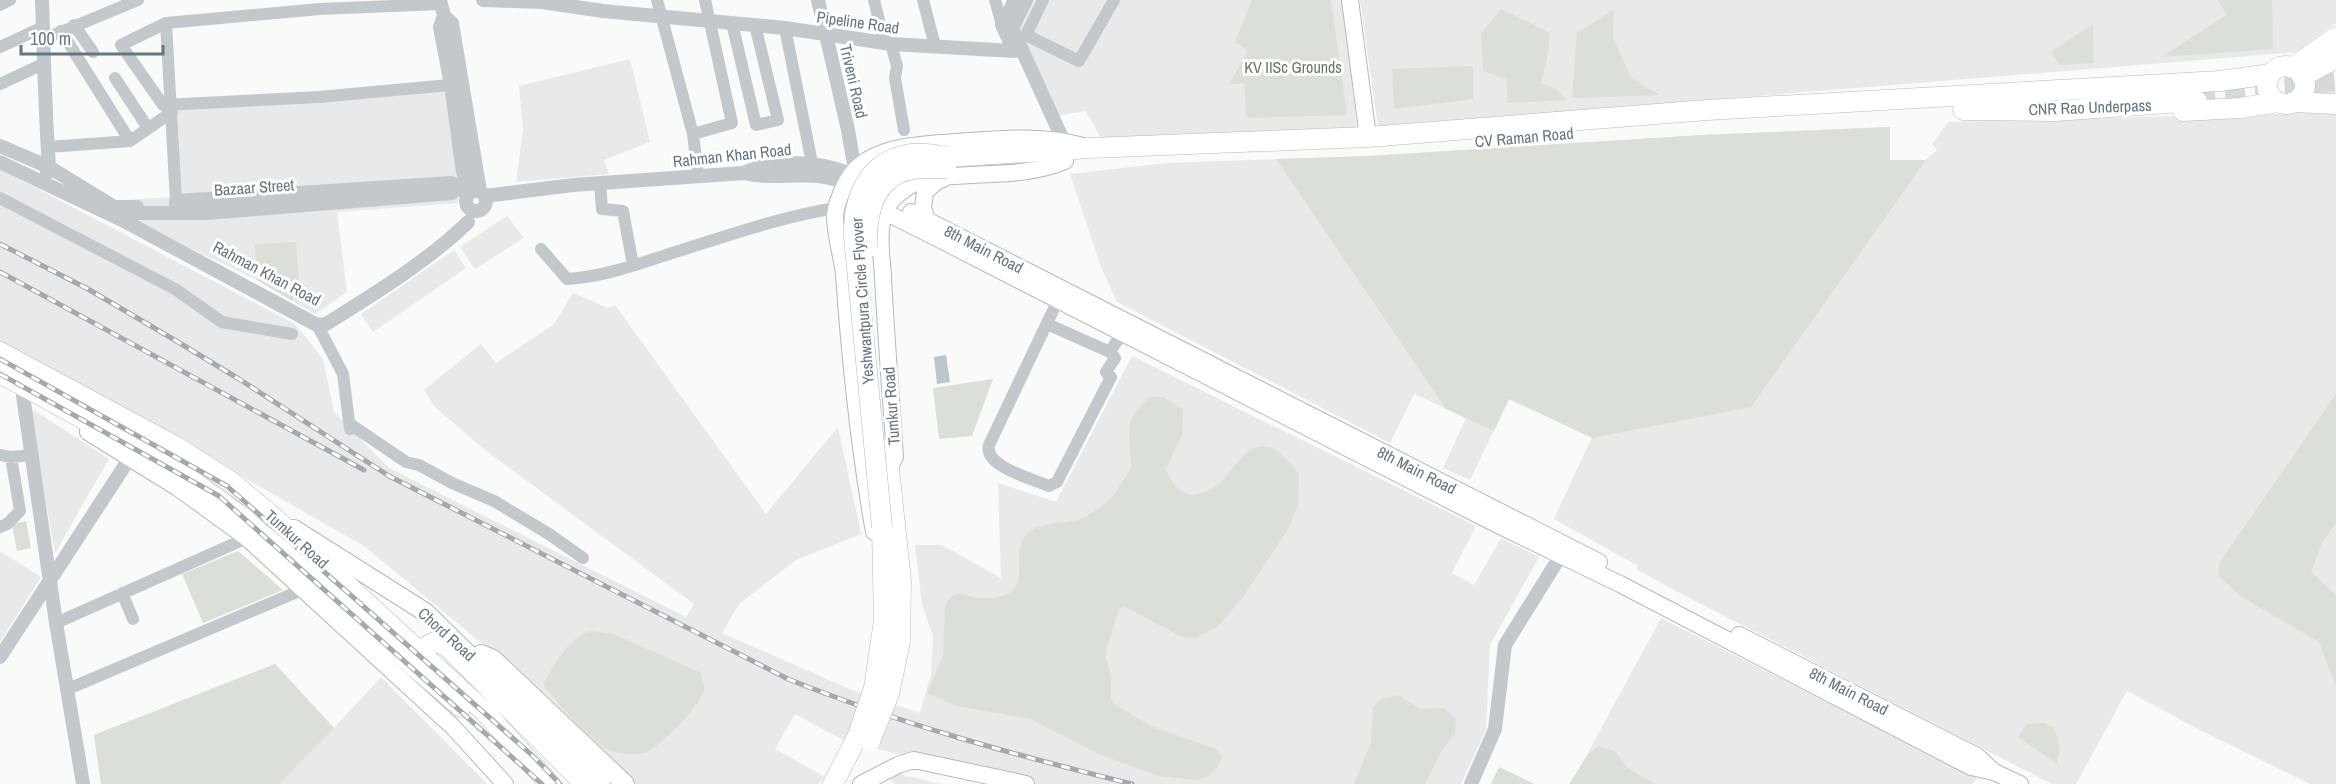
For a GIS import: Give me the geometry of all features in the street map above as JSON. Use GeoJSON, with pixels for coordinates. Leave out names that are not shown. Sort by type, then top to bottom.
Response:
{"type":"FeatureCollection","features":[{"type":"Feature","properties":{"kind":"highway"},"geometry":{"type":"LineString","coordinates":[[2297,72],[2336,37]]}},
{"type":"Feature","properties":{"kind":"highway"},"geometry":{"type":"LineString","coordinates":[[1982,102],[2064,89],[2220,81],[2271,74],[2280,68],[2297,72],[2336,58]]}},
{"type":"Feature","properties":{"kind":"highway"},"geometry":{"type":"LineString","coordinates":[[2285,102],[2301,96],[2304,91],[2297,72]]}},
{"type":"Feature","properties":{"kind":"highway"},"geometry":{"type":"LineString","coordinates":[[2271,74],[2268,80],[2268,91],[2285,102]]}},
{"type":"Feature","properties":{"kind":"highway"},"geometry":{"type":"LineString","coordinates":[[2251,77],[2252,106]]}},
{"type":"Feature","properties":{"kind":"highway","name":"CNR Rao Underpass"},"geometry":{"type":"LineString","coordinates":[[1982,102],[2196,98]]}},
{"type":"Feature","properties":{"kind":"highway","name":"CV Raman Road"},"geometry":{"type":"LineString","coordinates":[[1090,148],[1368,137],[1707,110],[1982,102]]}},
{"type":"Feature","properties":{"kind":"highway","name":"CV Raman Road"},"geometry":{"type":"LineString","coordinates":[[1065,161],[1368,151],[1708,121],[1982,102]]}},
{"type":"Feature","properties":{"kind":"highway"},"geometry":{"type":"LineString","coordinates":[[1982,102],[2053,118],[2285,102],[2336,104]]}},
{"type":"Feature","properties":{"kind":"highway","name":"Yeshwantpura Circle Flyover"},"geometry":{"type":"LineString","coordinates":[[883,548],[854,237],[855,210],[863,186],[886,164],[900,156],[913,153],[942,170],[1090,148]]}},
{"type":"Feature","properties":{"kind":"highway","name":"Yeshwantpura Circle Flyover"},"geometry":{"type":"LineString","coordinates":[[888,459],[867,250],[869,213],[874,196],[882,185],[894,176],[909,170],[942,170],[1065,161]]}},
{"type":"Feature","properties":{"kind":"highway","name":"Tumkur Road"},"geometry":{"type":"LineString","coordinates":[[0,352],[175,446],[230,481],[270,514],[485,711],[550,784]]}},
{"type":"Feature","properties":{"kind":"highway","name":"Tumkur Road"},"geometry":{"type":"LineString","coordinates":[[0,373],[134,453],[183,474],[243,518],[259,543],[459,705],[536,784]]}},
{"type":"Feature","properties":{"kind":"highway","name":"Tumkur Road"},"geometry":{"type":"LineString","coordinates":[[849,784],[900,642],[901,581],[888,459]]}},
{"type":"Feature","properties":{"kind":"highway","name":"Tumkur Road"},"geometry":{"type":"LineString","coordinates":[[882,691],[883,548]]}},
{"type":"Feature","properties":{"kind":"highway"},"geometry":{"type":"LineString","coordinates":[[422,654],[426,646],[432,643],[440,642],[448,647],[585,784]]}},
{"type":"Feature","properties":{"kind":"highway","name":"Tumkur Road"},"geometry":{"type":"LineString","coordinates":[[833,784],[864,738]]}},
{"type":"Feature","properties":{"kind":"main road"},"geometry":{"type":"LineString","coordinates":[[1350,0],[1368,137]]}},
{"type":"Feature","properties":{"kind":"main road"},"geometry":{"type":"LineString","coordinates":[[883,548],[876,540],[871,510],[855,399],[843,266],[836,228],[836,208],[848,174],[885,152],[913,144],[1008,138],[1058,140],[1090,148]]}},
{"type":"Feature","properties":{"kind":"main road"},"geometry":{"type":"LineString","coordinates":[[927,144],[942,170]]}},
{"type":"Feature","properties":{"kind":"main road"},"geometry":{"type":"LineString","coordinates":[[888,207],[910,184],[942,170]]}},
{"type":"Feature","properties":{"kind":"main road"},"geometry":{"type":"LineString","coordinates":[[927,220],[923,208],[925,192],[936,182],[942,170]]}},
{"type":"Feature","properties":{"kind":"main road","name":"8th Main Road"},"geometry":{"type":"LineString","coordinates":[[848,174],[888,207],[1497,518]]}},
{"type":"Feature","properties":{"kind":"main road","name":"8th Main Road"},"geometry":{"type":"LineString","coordinates":[[888,207],[927,220],[1034,281],[1058,300],[1977,756],[1994,771],[2019,784]]}},
{"type":"Feature","properties":{"kind":"main road","name":"Tumkur Road"},"geometry":{"type":"LineString","coordinates":[[888,207],[882,226],[882,246],[895,458],[888,459]]}},
{"type":"Feature","properties":{"kind":"main road"},"geometry":{"type":"LineString","coordinates":[[0,384],[134,453]]}},
{"type":"Feature","properties":{"kind":"main road","name":"Chord Road"},"geometry":{"type":"LineString","coordinates":[[270,514],[425,612],[601,784]]}},
{"type":"Feature","properties":{"kind":"main road"},"geometry":{"type":"LineString","coordinates":[[259,543],[304,589],[453,727],[505,784]]}},
{"type":"Feature","properties":{"kind":"main road"},"geometry":{"type":"LineString","coordinates":[[465,649],[493,659],[626,784]]}},
{"type":"Feature","properties":{"kind":"main road"},"geometry":{"type":"LineString","coordinates":[[861,784],[898,765],[914,760],[1026,784]]}},
{"type":"Feature","properties":{"kind":"main road"},"geometry":{"type":"LineString","coordinates":[[898,765],[981,784]]}},
{"type":"Feature","properties":{"kind":"street"},"geometry":{"type":"LineString","coordinates":[[0,5],[10,0]]}},
{"type":"Feature","properties":{"kind":"street"},"geometry":{"type":"LineString","coordinates":[[42,0],[49,167],[44,181]]}},
{"type":"Feature","properties":{"kind":"street"},"geometry":{"type":"LineString","coordinates":[[0,47],[44,33],[62,31],[138,0]]}},
{"type":"Feature","properties":{"kind":"street","name":"Pipeline Road"},"geometry":{"type":"LineString","coordinates":[[483,0],[541,1],[602,6],[661,17],[785,28],[888,44],[1014,51]]}},
{"type":"Feature","properties":{"kind":"street"},"geometry":{"type":"LineString","coordinates":[[657,0],[693,135],[698,176]]}},
{"type":"Feature","properties":{"kind":"street"},"geometry":{"type":"LineString","coordinates":[[693,135],[732,123],[705,0]]}},
{"type":"Feature","properties":{"kind":"street","name":"Triveni Road"},"geometry":{"type":"LineString","coordinates":[[818,0],[827,35],[848,174]]}},
{"type":"Feature","properties":{"kind":"street"},"geometry":{"type":"LineString","coordinates":[[874,0],[897,66],[895,78],[904,130]]}},
{"type":"Feature","properties":{"kind":"street"},"geometry":{"type":"LineString","coordinates":[[923,0],[935,46]]}},
{"type":"Feature","properties":{"kind":"street"},"geometry":{"type":"LineString","coordinates":[[995,0],[1058,140]]}},
{"type":"Feature","properties":{"kind":"street"},"geometry":{"type":"LineString","coordinates":[[1015,0],[1007,26],[1014,51],[1058,140]]}},
{"type":"Feature","properties":{"kind":"street"},"geometry":{"type":"LineString","coordinates":[[1007,26],[1026,0]]}},
{"type":"Feature","properties":{"kind":"street"},"geometry":{"type":"LineString","coordinates":[[1043,0],[1026,35],[1078,61],[1114,0]]}},
{"type":"Feature","properties":{"kind":"street"},"geometry":{"type":"LineString","coordinates":[[457,85],[172,108],[163,105],[121,45],[166,23],[320,9],[442,7],[440,27],[457,85],[463,172],[473,192]]}},
{"type":"Feature","properties":{"kind":"street"},"geometry":{"type":"LineString","coordinates":[[166,23],[176,205]]}},
{"type":"Feature","properties":{"kind":"street"},"geometry":{"type":"LineString","coordinates":[[732,23],[756,125],[778,120],[755,25]]}},
{"type":"Feature","properties":{"kind":"street"},"geometry":{"type":"LineString","coordinates":[[74,25],[93,52]]}},
{"type":"Feature","properties":{"kind":"street"},"geometry":{"type":"LineString","coordinates":[[785,28],[812,163]]}},
{"type":"Feature","properties":{"kind":"street"},"geometry":{"type":"LineString","coordinates":[[62,31],[130,141]]}},
{"type":"Feature","properties":{"kind":"street"},"geometry":{"type":"LineString","coordinates":[[0,84],[44,64]]}},
{"type":"Feature","properties":{"kind":"street"},"geometry":{"type":"LineString","coordinates":[[116,78],[148,128]]}},
{"type":"Feature","properties":{"kind":"street"},"geometry":{"type":"LineString","coordinates":[[48,147],[130,141],[172,108]]}},
{"type":"Feature","properties":{"kind":"street","name":"Bazaar Street"},"geometry":{"type":"LineString","coordinates":[[0,146],[49,167],[128,215],[176,205],[473,192]]}},
{"type":"Feature","properties":{"kind":"street","name":"Rahman Khan Road"},"geometry":{"type":"LineString","coordinates":[[0,162],[44,181],[106,213],[128,215],[320,320],[471,216]]}},
{"type":"Feature","properties":{"kind":"street","name":"Rahman Khan Road"},"geometry":{"type":"LineString","coordinates":[[473,192],[744,173],[757,166],[812,163],[848,174]]}},
{"type":"Feature","properties":{"kind":"street"},"geometry":{"type":"LineString","coordinates":[[744,173],[756,176],[814,174],[832,177],[848,174]]}},
{"type":"Feature","properties":{"kind":"street"},"geometry":{"type":"LineString","coordinates":[[600,183],[602,209],[623,211],[633,266]]}},
{"type":"Feature","properties":{"kind":"street"},"geometry":{"type":"LineString","coordinates":[[128,215],[208,213],[473,192]]}},
{"type":"Feature","properties":{"kind":"street"},"geometry":{"type":"LineString","coordinates":[[473,192],[466,203],[471,216],[453,237],[398,276],[318,327],[343,374],[350,427],[406,462],[418,465],[494,501],[549,534],[583,558]]}},
{"type":"Feature","properties":{"kind":"street"},"geometry":{"type":"LineString","coordinates":[[0,198],[175,289],[222,322],[292,334]]}},
{"type":"Feature","properties":{"kind":"street"},"geometry":{"type":"LineString","coordinates":[[540,249],[567,279],[580,278],[633,266],[769,222],[836,208]]}},
{"type":"Feature","properties":{"kind":"street","name":"Rahman Khan Road"},"geometry":{"type":"LineString","coordinates":[[128,215],[318,327]]}},
{"type":"Feature","properties":{"kind":"street"},"geometry":{"type":"LineString","coordinates":[[1047,324],[1110,352],[1115,358],[1106,372],[1111,377],[1057,482],[1049,486],[1004,467],[989,456],[988,451],[1058,300]]}},
{"type":"Feature","properties":{"kind":"street"},"geometry":{"type":"LineString","coordinates":[[1110,352],[1122,333]]}},
{"type":"Feature","properties":{"kind":"street"},"geometry":{"type":"LineString","coordinates":[[23,396],[56,623],[83,784]]}},
{"type":"Feature","properties":{"kind":"street"},"geometry":{"type":"LineString","coordinates":[[0,657],[50,577],[134,453]]}},
{"type":"Feature","properties":{"kind":"street"},"geometry":{"type":"LineString","coordinates":[[0,527],[8,524],[20,511],[5,456],[32,455]]}},
{"type":"Feature","properties":{"kind":"street"},"geometry":{"type":"LineString","coordinates":[[56,623],[122,593],[259,543]]}},
{"type":"Feature","properties":{"kind":"street"},"geometry":{"type":"LineString","coordinates":[[1472,784],[1495,729],[1505,645],[1564,550]]}},
{"type":"Feature","properties":{"kind":"street"},"geometry":{"type":"LineString","coordinates":[[68,689],[304,589]]}},
{"type":"Feature","properties":{"kind":"street"},"geometry":{"type":"LineString","coordinates":[[122,593],[133,619]]}},
{"type":"Feature","properties":{"kind":"shaded area"},"geometry":{"type":"Polygon","coordinates":[[[1031,0],[1343,0],[1357,128],[1103,142],[1086,111],[1056,116],[1016,30],[1031,0]]]}},
{"type":"Feature","properties":{"kind":"shaded area"},"geometry":{"type":"Polygon","coordinates":[[[1360,0],[2336,0],[2336,23],[2297,52],[1378,127],[1360,0]]]}},
{"type":"Feature","properties":{"kind":"shaded area"},"geometry":{"type":"Polygon","coordinates":[[[630,59],[650,142],[604,160],[609,174],[516,182],[523,130],[519,86],[630,59]]]}},
{"type":"Feature","properties":{"kind":"shaded area"},"geometry":{"type":"Polygon","coordinates":[[[451,90],[459,180],[458,203],[337,212],[347,292],[315,314],[257,280],[125,217],[125,200],[170,197],[178,199],[174,109],[451,90]]]}},
{"type":"Feature","properties":{"kind":"shaded area"},"geometry":{"type":"Polygon","coordinates":[[[2289,113],[2336,114],[2336,784],[2310,784],[2127,691],[2076,784],[2052,784],[1672,589],[1636,569],[1638,566],[1554,519],[1592,437],[1509,399],[1470,480],[1443,468],[1466,418],[1414,394],[1390,443],[1117,302],[1101,267],[1070,174],[1167,163],[1369,156],[1702,135],[1890,127],[1890,160],[1925,160],[1937,150],[1932,144],[1948,122],[2289,113]]]}},
{"type":"Feature","properties":{"kind":"shaded area"},"geometry":{"type":"Polygon","coordinates":[[[0,169],[295,324],[323,359],[334,412],[389,468],[686,617],[694,604],[485,450],[435,407],[424,390],[481,344],[496,363],[554,324],[573,293],[608,308],[615,305],[766,514],[838,427],[861,534],[796,560],[739,604],[722,633],[854,691],[920,713],[931,674],[933,637],[922,605],[915,545],[942,545],[1001,578],[998,483],[1056,502],[1132,356],[1476,526],[1452,573],[1474,585],[1501,538],[1539,557],[1490,645],[1486,729],[1461,784],[1021,784],[845,741],[795,714],[775,749],[825,777],[819,784],[632,784],[529,685],[364,546],[143,420],[0,344],[0,169]]]}},
{"type":"Feature","properties":{"kind":"shaded area"},"geometry":{"type":"Polygon","coordinates":[[[507,216],[524,238],[475,269],[460,247],[507,216]]]}},
{"type":"Feature","properties":{"kind":"shaded area"},"geometry":{"type":"Polygon","coordinates":[[[454,250],[466,268],[373,332],[361,314],[454,250]]]}},
{"type":"Feature","properties":{"kind":"shaded area"},"geometry":{"type":"Polygon","coordinates":[[[946,355],[950,382],[937,384],[934,357],[946,355]]]}},
{"type":"Feature","properties":{"kind":"shaded area"},"geometry":{"type":"Polygon","coordinates":[[[29,407],[109,459],[55,553],[29,407]]]}},
{"type":"Feature","properties":{"kind":"shaded area"},"geometry":{"type":"Polygon","coordinates":[[[0,551],[41,577],[0,642],[0,551]]]}},
{"type":"Feature","properties":{"kind":"shaded area"},"geometry":{"type":"Polygon","coordinates":[[[1661,618],[1977,778],[1972,784],[1571,784],[1661,618]]]}},
{"type":"Feature","properties":{"kind":"shaded area"},"geometry":{"type":"Polygon","coordinates":[[[275,664],[334,728],[381,677],[487,784],[101,784],[94,735],[275,664]]]}},
{"type":"Feature","properties":{"kind":"shaded area"},"geometry":{"type":"Polygon","coordinates":[[[895,773],[940,784],[894,784],[890,778],[895,773]]]}},
{"type":"Feature","properties":{"kind":"green space","name":"KV IISc Grounds"},"geometry":{"type":"Polygon","coordinates":[[[1252,0],[1331,0],[1347,115],[1247,118],[1244,83],[1229,85],[1248,50],[1235,42],[1252,0]]]}},
{"type":"Feature","properties":{"kind":"green space"},"geometry":{"type":"Polygon","coordinates":[[[2218,0],[2272,0],[2273,49],[2161,57],[2227,15],[2218,0]]]}},
{"type":"Feature","properties":{"kind":"green space"},"geometry":{"type":"Polygon","coordinates":[[[1501,9],[1550,33],[1541,83],[1556,89],[1567,100],[1508,103],[1506,79],[1483,71],[1481,34],[1501,9]]]}},
{"type":"Feature","properties":{"kind":"green space"},"geometry":{"type":"Polygon","coordinates":[[[1614,9],[1613,37],[1631,78],[1660,95],[1572,98],[1577,33],[1614,9]]]}},
{"type":"Feature","properties":{"kind":"green space"},"geometry":{"type":"Polygon","coordinates":[[[2093,24],[2094,63],[2060,65],[2051,52],[2093,24]]]}},
{"type":"Feature","properties":{"kind":"green space"},"geometry":{"type":"Polygon","coordinates":[[[1473,66],[1473,99],[1394,109],[1392,69],[1473,66]]]}},
{"type":"Feature","properties":{"kind":"green space"},"geometry":{"type":"Polygon","coordinates":[[[1890,127],[1890,160],[1926,160],[1751,407],[1592,438],[1509,399],[1494,431],[1446,409],[1276,159],[1369,156],[1702,135],[1890,127]]]}},
{"type":"Feature","properties":{"kind":"green space"},"geometry":{"type":"Polygon","coordinates":[[[296,242],[299,283],[292,301],[257,280],[255,244],[296,242]]]}},
{"type":"Feature","properties":{"kind":"green space"},"geometry":{"type":"Polygon","coordinates":[[[993,379],[972,436],[939,439],[933,388],[993,379]]]}},
{"type":"Feature","properties":{"kind":"green space"},"geometry":{"type":"Polygon","coordinates":[[[2336,394],[2336,523],[2322,543],[2311,572],[2336,595],[2336,687],[2319,642],[2240,596],[2218,575],[2220,562],[2336,394]]]}},
{"type":"Feature","properties":{"kind":"green space"},"geometry":{"type":"Polygon","coordinates":[[[1150,397],[1163,397],[1183,409],[1182,435],[1166,469],[1179,490],[1191,494],[1206,492],[1221,482],[1245,454],[1260,447],[1268,447],[1277,451],[1299,474],[1298,506],[1287,531],[1243,597],[1218,626],[1195,638],[1182,637],[1125,607],[1119,609],[1105,654],[1111,677],[1111,699],[1114,704],[1153,727],[1216,749],[1222,757],[1217,768],[1209,776],[1197,780],[1159,776],[1101,755],[1030,719],[957,706],[927,693],[943,656],[945,607],[949,598],[959,593],[983,598],[999,597],[1009,593],[1015,587],[1018,579],[1021,544],[1030,531],[1044,525],[1081,519],[1108,501],[1131,467],[1129,434],[1133,416],[1150,397]]]}},
{"type":"Feature","properties":{"kind":"green space"},"geometry":{"type":"Polygon","coordinates":[[[26,521],[31,548],[17,551],[12,524],[26,521]]]}},
{"type":"Feature","properties":{"kind":"green space"},"geometry":{"type":"Polygon","coordinates":[[[238,551],[283,590],[203,623],[182,574],[238,551]]]}},
{"type":"Feature","properties":{"kind":"green space"},"geometry":{"type":"Polygon","coordinates":[[[591,631],[614,634],[701,673],[704,690],[701,697],[687,716],[651,750],[637,754],[624,753],[612,751],[595,741],[543,684],[569,645],[591,631]]]}},
{"type":"Feature","properties":{"kind":"green space"},"geometry":{"type":"Polygon","coordinates":[[[275,664],[334,728],[279,784],[101,784],[94,735],[275,664]]]}},
{"type":"Feature","properties":{"kind":"green space"},"geometry":{"type":"Polygon","coordinates":[[[1398,695],[1421,709],[1444,708],[1456,719],[1455,734],[1442,750],[1425,784],[1354,784],[1371,743],[1373,706],[1382,699],[1398,695]]]}},
{"type":"Feature","properties":{"kind":"green space"},"geometry":{"type":"Polygon","coordinates":[[[2045,723],[2054,728],[2060,748],[2057,764],[2018,737],[2027,724],[2045,723]]]}},
{"type":"Feature","properties":{"kind":"green space"},"geometry":{"type":"Polygon","coordinates":[[[1598,746],[1614,751],[1628,768],[1655,784],[1569,784],[1587,756],[1598,746]]]}},
{"type":"Feature","properties":{"kind":"green space"},"geometry":{"type":"Polygon","coordinates":[[[1499,767],[1535,784],[1491,784],[1499,767]]]}},
{"type":"Feature","properties":{"kind":"tunnel"},"geometry":{"type":"LineString","coordinates":[[2195,94],[2336,82]]}},
{"type":"Feature","properties":{"kind":"railway"},"geometry":{"type":"LineString","coordinates":[[0,244],[88,289],[178,342],[389,476],[788,679],[958,738],[1132,784]]}},
{"type":"Feature","properties":{"kind":"railway"},"geometry":{"type":"LineString","coordinates":[[0,272],[364,470]]}},
{"type":"Feature","properties":{"kind":"railway"},"geometry":{"type":"LineString","coordinates":[[0,359],[227,486],[533,756],[560,784]]}},
{"type":"Feature","properties":{"kind":"railway"},"geometry":{"type":"LineString","coordinates":[[0,374],[219,496],[542,784]]}}]}
